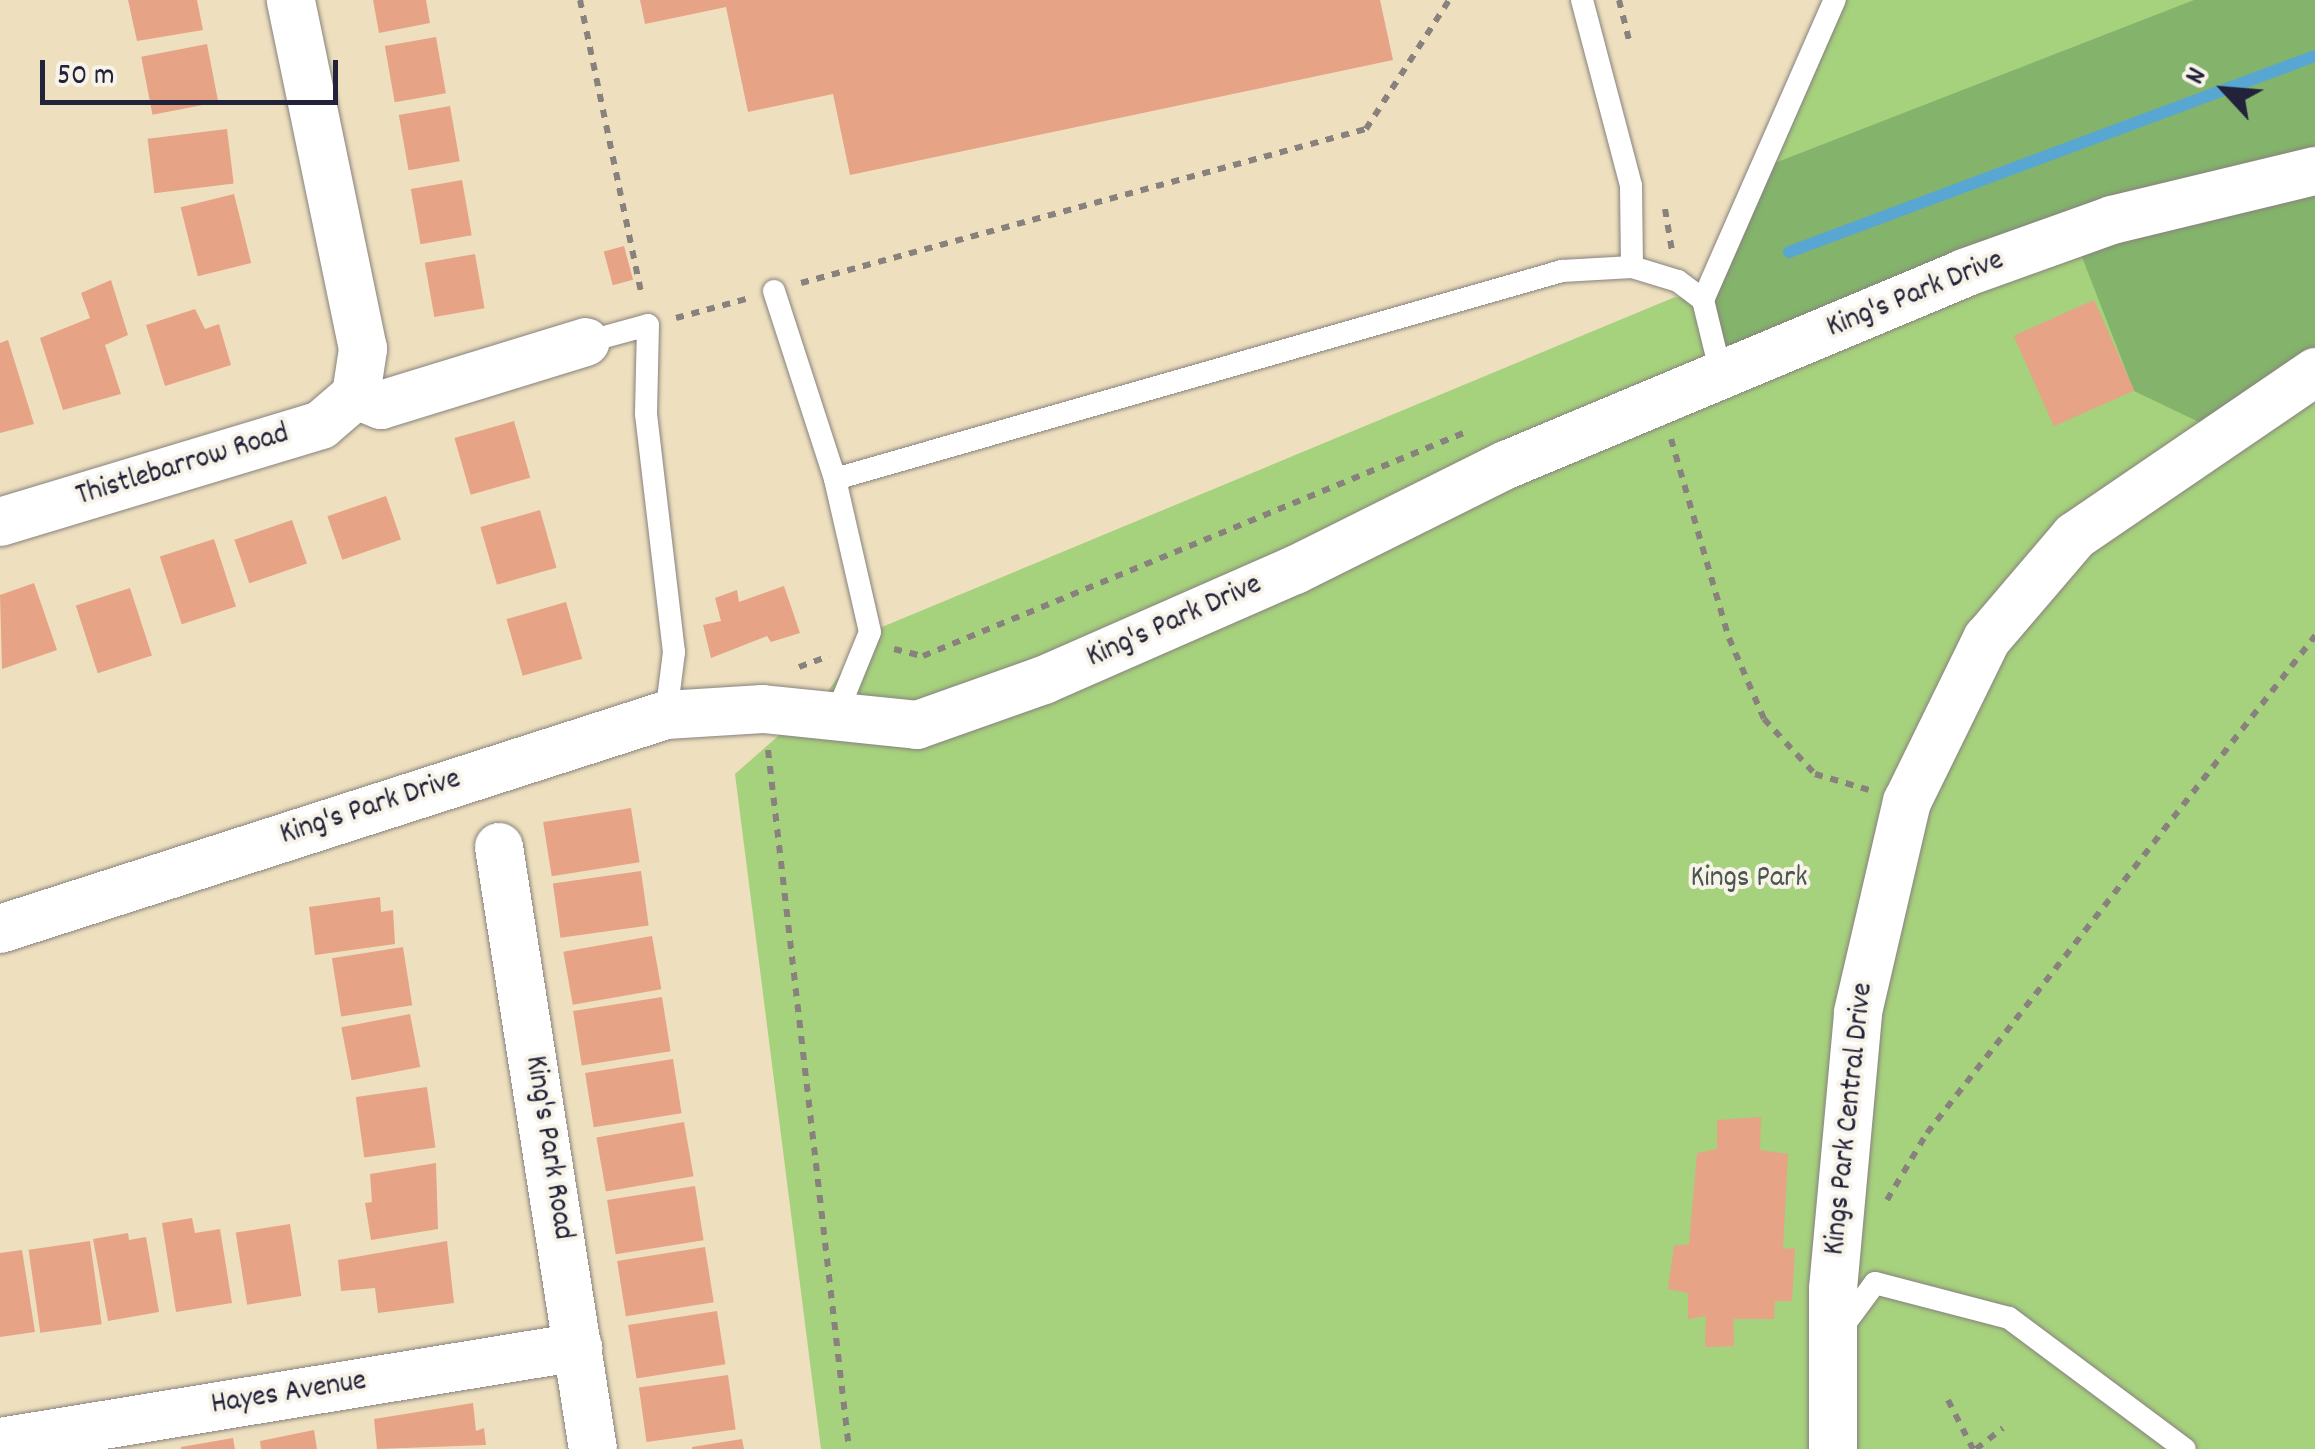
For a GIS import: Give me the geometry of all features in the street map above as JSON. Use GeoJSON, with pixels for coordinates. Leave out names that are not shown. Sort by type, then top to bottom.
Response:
{"type":"FeatureCollection","features":[{"type":"Feature","properties":{"kind":"street"},"geometry":{"type":"LineString","coordinates":[[290,0],[363,348],[356,395],[381,405],[586,342]]}},
{"type":"Feature","properties":{"kind":"street","name":"King's Park Drive"},"geometry":{"type":"LineString","coordinates":[[0,929],[666,715],[763,709],[917,725],[1044,680],[1294,570],[1506,465],[1661,404],[1964,273],[2099,225],[2315,171]]}},
{"type":"Feature","properties":{"kind":"street","name":"Kings Park Central Drive"},"geometry":{"type":"LineString","coordinates":[[1833,1449],[1834,1340],[1858,1012],[1907,802],[1988,640],[2075,536],[2315,372]]}},
{"type":"Feature","properties":{"kind":"street","name":"Thistlebarrow Road"},"geometry":{"type":"LineString","coordinates":[[0,522],[322,425],[356,395]]}},
{"type":"Feature","properties":{"kind":"street","name":"King's Park Road"},"geometry":{"type":"LineString","coordinates":[[499,848],[593,1449]]}},
{"type":"Feature","properties":{"kind":"street","name":"Hayes Avenue"},"geometry":{"type":"LineString","coordinates":[[0,1442],[578,1347]]}},
{"type":"Feature","properties":{"kind":"lane"},"geometry":{"type":"LineString","coordinates":[[1582,0],[1631,186],[1632,267]]}},
{"type":"Feature","properties":{"kind":"lane"},"geometry":{"type":"LineString","coordinates":[[1722,378],[1703,300],[1835,0]]}},
{"type":"Feature","properties":{"kind":"lane"},"geometry":{"type":"LineString","coordinates":[[835,479],[1562,271],[1632,267],[1678,281],[1703,300]]}},
{"type":"Feature","properties":{"kind":"lane"},"geometry":{"type":"LineString","coordinates":[[774,291],[835,479],[864,590],[866,642],[837,714]]}},
{"type":"Feature","properties":{"kind":"lane"},"geometry":{"type":"LineString","coordinates":[[586,342],[648,326],[646,414],[674,652],[666,715]]}},
{"type":"Feature","properties":{"kind":"lane"},"geometry":{"type":"LineString","coordinates":[[1834,1340],[1875,1283],[2009,1318],[2184,1449]]}},
{"type":"Feature","properties":{"kind":"path"},"geometry":{"type":"LineString","coordinates":[[580,0],[648,326],[1366,129],[1449,0]]}},
{"type":"Feature","properties":{"kind":"path"},"geometry":{"type":"LineString","coordinates":[[1661,404],[1729,638],[1764,719],[1815,774],[1907,802]]}},
{"type":"Feature","properties":{"kind":"path"},"geometry":{"type":"LineString","coordinates":[[794,668],[866,642],[923,656],[1472,430]]}},
{"type":"Feature","properties":{"kind":"path"},"geometry":{"type":"LineString","coordinates":[[1881,1210],[1927,1133],[2315,636]]}},
{"type":"Feature","properties":{"kind":"path"},"geometry":{"type":"LineString","coordinates":[[763,709],[849,1449]]}},
{"type":"Feature","properties":{"kind":"path"},"geometry":{"type":"LineString","coordinates":[[1948,1400],[1974,1449],[2003,1428]]}},
{"type":"Feature","properties":{"kind":"green space","name":"Kings Park"},"geometry":{"type":"Polygon","coordinates":[[[1835,0],[2315,0],[2315,1449],[821,1449],[735,774],[826,694],[870,632],[1675,297],[1703,300],[1835,0]]]}},
{"type":"Feature","properties":{"kind":"green space"},"geometry":{"type":"Polygon","coordinates":[[[2194,0],[2315,0],[2315,372],[2222,433],[2134,391],[2073,234],[1722,378],[1703,300],[1762,168],[2194,0]]]}},
{"type":"Feature","properties":{"kind":"building"},"geometry":{"type":"Polygon","coordinates":[[[128,0],[197,0],[203,30],[137,41],[128,0]]]}},
{"type":"Feature","properties":{"kind":"building"},"geometry":{"type":"Polygon","coordinates":[[[373,0],[426,0],[430,23],[379,33],[373,0]]]}},
{"type":"Feature","properties":{"kind":"building"},"geometry":{"type":"Polygon","coordinates":[[[640,0],[1380,0],[1393,60],[850,175],[833,94],[748,112],[726,7],[645,24],[640,0]]]}},
{"type":"Feature","properties":{"kind":"building"},"geometry":{"type":"Polygon","coordinates":[[[436,37],[446,93],[395,102],[385,46],[436,37]]]}},
{"type":"Feature","properties":{"kind":"building"},"geometry":{"type":"Polygon","coordinates":[[[207,44],[218,102],[152,115],[141,57],[207,44]]]}},
{"type":"Feature","properties":{"kind":"building"},"geometry":{"type":"Polygon","coordinates":[[[450,106],[460,161],[409,170],[399,115],[450,106]]]}},
{"type":"Feature","properties":{"kind":"building"},"geometry":{"type":"Polygon","coordinates":[[[227,129],[234,184],[154,193],[148,139],[227,129]]]}},
{"type":"Feature","properties":{"kind":"building"},"geometry":{"type":"Polygon","coordinates":[[[462,180],[472,235],[421,244],[411,189],[462,180]]]}},
{"type":"Feature","properties":{"kind":"building"},"geometry":{"type":"Polygon","coordinates":[[[234,194],[251,263],[198,276],[181,207],[234,194]]]}},
{"type":"Feature","properties":{"kind":"building"},"geometry":{"type":"Polygon","coordinates":[[[624,246],[633,280],[613,285],[604,251],[624,246]]]}},
{"type":"Feature","properties":{"kind":"building"},"geometry":{"type":"Polygon","coordinates":[[[475,254],[485,308],[434,317],[425,263],[475,254]]]}},
{"type":"Feature","properties":{"kind":"building"},"geometry":{"type":"Polygon","coordinates":[[[111,280],[128,335],[105,345],[121,394],[63,410],[40,338],[90,318],[81,293],[111,280]]]}},
{"type":"Feature","properties":{"kind":"building"},"geometry":{"type":"Polygon","coordinates":[[[2094,300],[2134,390],[2054,426],[2014,336],[2094,300]]]}},
{"type":"Feature","properties":{"kind":"building"},"geometry":{"type":"Polygon","coordinates":[[[195,309],[205,329],[219,324],[231,365],[165,386],[146,325],[195,309]]]}},
{"type":"Feature","properties":{"kind":"building"},"geometry":{"type":"Polygon","coordinates":[[[8,340],[34,424],[0,433],[0,343],[8,340]]]}},
{"type":"Feature","properties":{"kind":"building"},"geometry":{"type":"Polygon","coordinates":[[[514,421],[530,478],[471,495],[454,438],[514,421]]]}},
{"type":"Feature","properties":{"kind":"building"},"geometry":{"type":"Polygon","coordinates":[[[386,496],[401,539],[342,560],[327,516],[386,496]]]}},
{"type":"Feature","properties":{"kind":"building"},"geometry":{"type":"Polygon","coordinates":[[[540,510],[557,568],[497,585],[480,527],[540,510]]]}},
{"type":"Feature","properties":{"kind":"building"},"geometry":{"type":"Polygon","coordinates":[[[292,520],[307,563],[249,583],[234,540],[292,520]]]}},
{"type":"Feature","properties":{"kind":"building"},"geometry":{"type":"Polygon","coordinates":[[[214,539],[236,607],[182,624],[160,557],[214,539]]]}},
{"type":"Feature","properties":{"kind":"building"},"geometry":{"type":"Polygon","coordinates":[[[34,583],[57,650],[2,669],[0,595],[34,583]]]}},
{"type":"Feature","properties":{"kind":"building"},"geometry":{"type":"Polygon","coordinates":[[[784,586],[800,633],[771,642],[767,636],[711,658],[703,625],[721,621],[715,598],[737,590],[739,602],[784,586]]]}},
{"type":"Feature","properties":{"kind":"building"},"geometry":{"type":"Polygon","coordinates":[[[130,588],[152,656],[98,673],[76,606],[130,588]]]}},
{"type":"Feature","properties":{"kind":"building"},"geometry":{"type":"Polygon","coordinates":[[[566,602],[582,659],[523,676],[506,619],[566,602]]]}},
{"type":"Feature","properties":{"kind":"building"},"geometry":{"type":"Polygon","coordinates":[[[631,808],[640,862],[552,876],[543,822],[631,808]]]}},
{"type":"Feature","properties":{"kind":"building"},"geometry":{"type":"Polygon","coordinates":[[[641,871],[649,925],[561,938],[553,883],[641,871]]]}},
{"type":"Feature","properties":{"kind":"building"},"geometry":{"type":"Polygon","coordinates":[[[380,897],[381,912],[393,910],[395,944],[315,955],[309,907],[380,897]]]}},
{"type":"Feature","properties":{"kind":"building"},"geometry":{"type":"Polygon","coordinates":[[[652,936],[661,989],[573,1005],[563,952],[652,936]]]}},
{"type":"Feature","properties":{"kind":"building"},"geometry":{"type":"Polygon","coordinates":[[[403,947],[412,1005],[341,1017],[332,958],[403,947]]]}},
{"type":"Feature","properties":{"kind":"building"},"geometry":{"type":"Polygon","coordinates":[[[662,997],[671,1051],[582,1065],[573,1011],[662,997]]]}},
{"type":"Feature","properties":{"kind":"building"},"geometry":{"type":"Polygon","coordinates":[[[410,1014],[420,1067],[352,1080],[341,1027],[410,1014]]]}},
{"type":"Feature","properties":{"kind":"building"},"geometry":{"type":"Polygon","coordinates":[[[673,1059],[682,1113],[594,1127],[585,1073],[673,1059]]]}},
{"type":"Feature","properties":{"kind":"building"},"geometry":{"type":"Polygon","coordinates":[[[427,1087],[435,1147],[364,1157],[356,1097],[427,1087]]]}},
{"type":"Feature","properties":{"kind":"building"},"geometry":{"type":"Polygon","coordinates":[[[1761,1117],[1760,1150],[1788,1154],[1783,1249],[1795,1248],[1792,1301],[1775,1301],[1774,1319],[1733,1319],[1734,1346],[1705,1347],[1706,1316],[1688,1319],[1688,1293],[1668,1289],[1674,1246],[1689,1244],[1697,1153],[1717,1149],[1717,1120],[1761,1117]]]}},
{"type":"Feature","properties":{"kind":"building"},"geometry":{"type":"Polygon","coordinates":[[[684,1122],[694,1176],[606,1192],[596,1137],[684,1122]]]}},
{"type":"Feature","properties":{"kind":"building"},"geometry":{"type":"Polygon","coordinates":[[[436,1163],[438,1229],[371,1240],[365,1203],[372,1202],[370,1174],[436,1163]]]}},
{"type":"Feature","properties":{"kind":"building"},"geometry":{"type":"Polygon","coordinates":[[[695,1186],[704,1240],[616,1254],[607,1200],[695,1186]]]}},
{"type":"Feature","properties":{"kind":"building"},"geometry":{"type":"Polygon","coordinates":[[[192,1218],[195,1233],[220,1229],[232,1303],[176,1312],[162,1223],[192,1218]]]}},
{"type":"Feature","properties":{"kind":"building"},"geometry":{"type":"Polygon","coordinates":[[[290,1224],[301,1296],[247,1305],[236,1233],[290,1224]]]}},
{"type":"Feature","properties":{"kind":"building"},"geometry":{"type":"Polygon","coordinates":[[[128,1233],[129,1240],[146,1237],[159,1312],[108,1321],[93,1239],[128,1233]]]}},
{"type":"Feature","properties":{"kind":"building"},"geometry":{"type":"Polygon","coordinates":[[[90,1241],[102,1324],[40,1333],[29,1250],[90,1241]]]}},
{"type":"Feature","properties":{"kind":"building"},"geometry":{"type":"Polygon","coordinates":[[[447,1241],[454,1303],[378,1313],[375,1288],[341,1291],[338,1260],[447,1241]]]}},
{"type":"Feature","properties":{"kind":"building"},"geometry":{"type":"Polygon","coordinates":[[[705,1247],[714,1302],[626,1316],[617,1261],[705,1247]]]}},
{"type":"Feature","properties":{"kind":"building"},"geometry":{"type":"Polygon","coordinates":[[[22,1250],[35,1332],[0,1337],[0,1253],[22,1250]]]}},
{"type":"Feature","properties":{"kind":"building"},"geometry":{"type":"Polygon","coordinates":[[[717,1311],[725,1364],[637,1378],[628,1325],[717,1311]]]}},
{"type":"Feature","properties":{"kind":"building"},"geometry":{"type":"Polygon","coordinates":[[[728,1375],[736,1429],[647,1442],[639,1388],[728,1375]]]}},
{"type":"Feature","properties":{"kind":"building"},"geometry":{"type":"Polygon","coordinates":[[[473,1403],[476,1431],[484,1428],[486,1445],[377,1449],[374,1419],[473,1403]]]}},
{"type":"Feature","properties":{"kind":"building"},"geometry":{"type":"Polygon","coordinates":[[[314,1430],[317,1449],[261,1449],[260,1441],[314,1430]]]}},
{"type":"Feature","properties":{"kind":"building"},"geometry":{"type":"Polygon","coordinates":[[[233,1438],[235,1449],[181,1449],[181,1447],[233,1438]]]}},
{"type":"Feature","properties":{"kind":"building"},"geometry":{"type":"Polygon","coordinates":[[[742,1439],[744,1449],[692,1449],[692,1447],[742,1439]]]}},
{"type":"Feature","properties":{"kind":"waterway"},"geometry":{"type":"LineString","coordinates":[[1789,252],[2315,56]]}}]}
